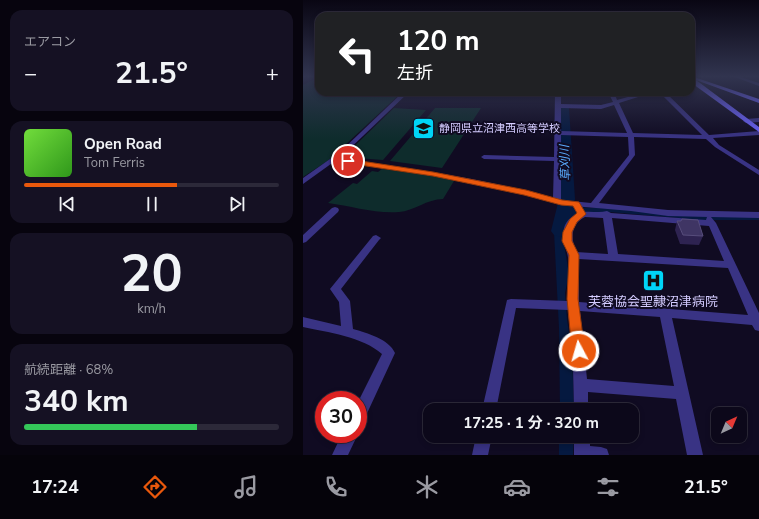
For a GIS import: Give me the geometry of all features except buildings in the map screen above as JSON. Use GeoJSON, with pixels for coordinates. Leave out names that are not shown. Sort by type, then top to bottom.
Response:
{"type":"FeatureCollection","features":[{"type":"Feature","properties":{"kind":"street"},"geometry":{"type":"LineString","coordinates":[[303,182],[333,159],[400,97]]}},
{"type":"Feature","properties":{"kind":"street"},"geometry":{"type":"LineString","coordinates":[[557,202],[558,97]]}},
{"type":"Feature","properties":{"kind":"street"},"geometry":{"type":"LineString","coordinates":[[593,205],[632,155],[630,135],[614,97]]}},
{"type":"Feature","properties":{"kind":"street"},"geometry":{"type":"LineString","coordinates":[[557,106],[601,107],[635,97]]}},
{"type":"Feature","properties":{"kind":"street"},"geometry":{"type":"LineString","coordinates":[[667,97],[717,146],[759,173]]}},
{"type":"Feature","properties":{"kind":"street"},"geometry":{"type":"LineString","coordinates":[[715,97],[746,120],[759,132]]}},
{"type":"Feature","properties":{"kind":"street"},"geometry":{"type":"LineString","coordinates":[[746,120],[759,120]]}},
{"type":"Feature","properties":{"kind":"street"},"geometry":{"type":"LineString","coordinates":[[557,133],[706,136],[759,132]]}},
{"type":"Feature","properties":{"kind":"street"},"geometry":{"type":"LineString","coordinates":[[484,157],[557,159]]}},
{"type":"Feature","properties":{"kind":"street"},"geometry":{"type":"LineString","coordinates":[[333,159],[433,174],[526,192],[557,202],[668,213],[710,219]]}},
{"type":"Feature","properties":{"kind":"street"},"geometry":{"type":"LineString","coordinates":[[576,204],[581,214]]}},
{"type":"Feature","properties":{"kind":"street"},"geometry":{"type":"LineString","coordinates":[[303,240],[335,210]]}},
{"type":"Feature","properties":{"kind":"street"},"geometry":{"type":"LineString","coordinates":[[581,403],[581,385],[574,306],[574,255],[567,241],[568,232],[573,221],[581,214],[710,219],[759,215]]}},
{"type":"Feature","properties":{"kind":"street"},"geometry":{"type":"LineString","coordinates":[[607,214],[613,257]]}},
{"type":"Feature","properties":{"kind":"street"},"geometry":{"type":"LineString","coordinates":[[710,219],[758,323]]}},
{"type":"Feature","properties":{"kind":"street"},"geometry":{"type":"LineString","coordinates":[[348,333],[344,302],[335,289],[377,238]]}},
{"type":"Feature","properties":{"kind":"street"},"geometry":{"type":"LineString","coordinates":[[574,255],[731,265]]}},
{"type":"Feature","properties":{"kind":"street"},"geometry":{"type":"LineString","coordinates":[[490,403],[511,303],[665,312],[758,323]]}},
{"type":"Feature","properties":{"kind":"street"},"geometry":{"type":"LineString","coordinates":[[665,312],[695,455]]}},
{"type":"Feature","properties":{"kind":"street"},"geometry":{"type":"LineString","coordinates":[[303,322],[348,333],[384,346],[389,352],[367,398]]}},
{"type":"Feature","properties":{"kind":"street"},"geometry":{"type":"LineString","coordinates":[[581,385],[681,393]]}},
{"type":"Feature","properties":{"kind":"street"},"geometry":{"type":"LineString","coordinates":[[340,455],[346,443]]}},
{"type":"Feature","properties":{"kind":"street"},"geometry":{"type":"LineString","coordinates":[[480,455],[483,443]]}},
{"type":"Feature","properties":{"kind":"street"},"geometry":{"type":"LineString","coordinates":[[582,443],[582,454],[601,455]]}},
{"type":"Feature","properties":{"kind":"green space"},"geometry":{"type":"Polygon","coordinates":[[[303,97],[396,97],[329,160],[303,177],[303,97]]]}},
{"type":"Feature","properties":{"kind":"green space"},"geometry":{"type":"Polygon","coordinates":[[[394,108],[426,110],[383,160],[343,157],[394,108]]]}},
{"type":"Feature","properties":{"kind":"green space"},"geometry":{"type":"Polygon","coordinates":[[[435,108],[481,108],[442,168],[390,161],[435,108]]]}},
{"type":"Feature","properties":{"kind":"green space"},"geometry":{"type":"Polygon","coordinates":[[[382,169],[436,176],[454,181],[443,199],[431,201],[405,211],[381,212],[328,203],[353,183],[357,184],[372,171],[378,172],[382,169]]]}},
{"type":"Feature","properties":{"kind":"water"},"geometry":{"type":"Polygon","coordinates":[[[562,208],[625,209],[717,217],[759,217],[759,220],[701,220],[609,212],[578,212],[566,224],[563,238],[569,274],[565,293],[567,320],[572,350],[574,403],[560,403],[559,328],[554,232],[562,208]]]}},
{"type":"Feature","properties":{"kind":"water"},"geometry":{"type":"Polygon","coordinates":[[[559,443],[574,443],[573,455],[559,455],[559,443]]]}},
{"type":"Feature","properties":{"kind":"waterway","name":"草刈川"},"geometry":{"type":"LineString","coordinates":[[560,231],[567,199],[563,108]]}},
{"type":"Feature","properties":{"kind":"place","name":"静岡県立沼津西高等学校"},"geometry":{"type":"Point","coordinates":[423,128]}},
{"type":"Feature","properties":{"kind":"place","name":"芙蓉協会聖隷沼津病院"},"geometry":{"type":"Point","coordinates":[653,280]}},
{"type":"Feature","properties":{"kind":"route"},"geometry":{"type":"LineString","coordinates":[[348,161],[455,178],[498,188],[526,192],[561,203],[576,204],[581,214],[573,221],[568,232],[567,241],[574,255],[573,299],[579,351]]}}]}
